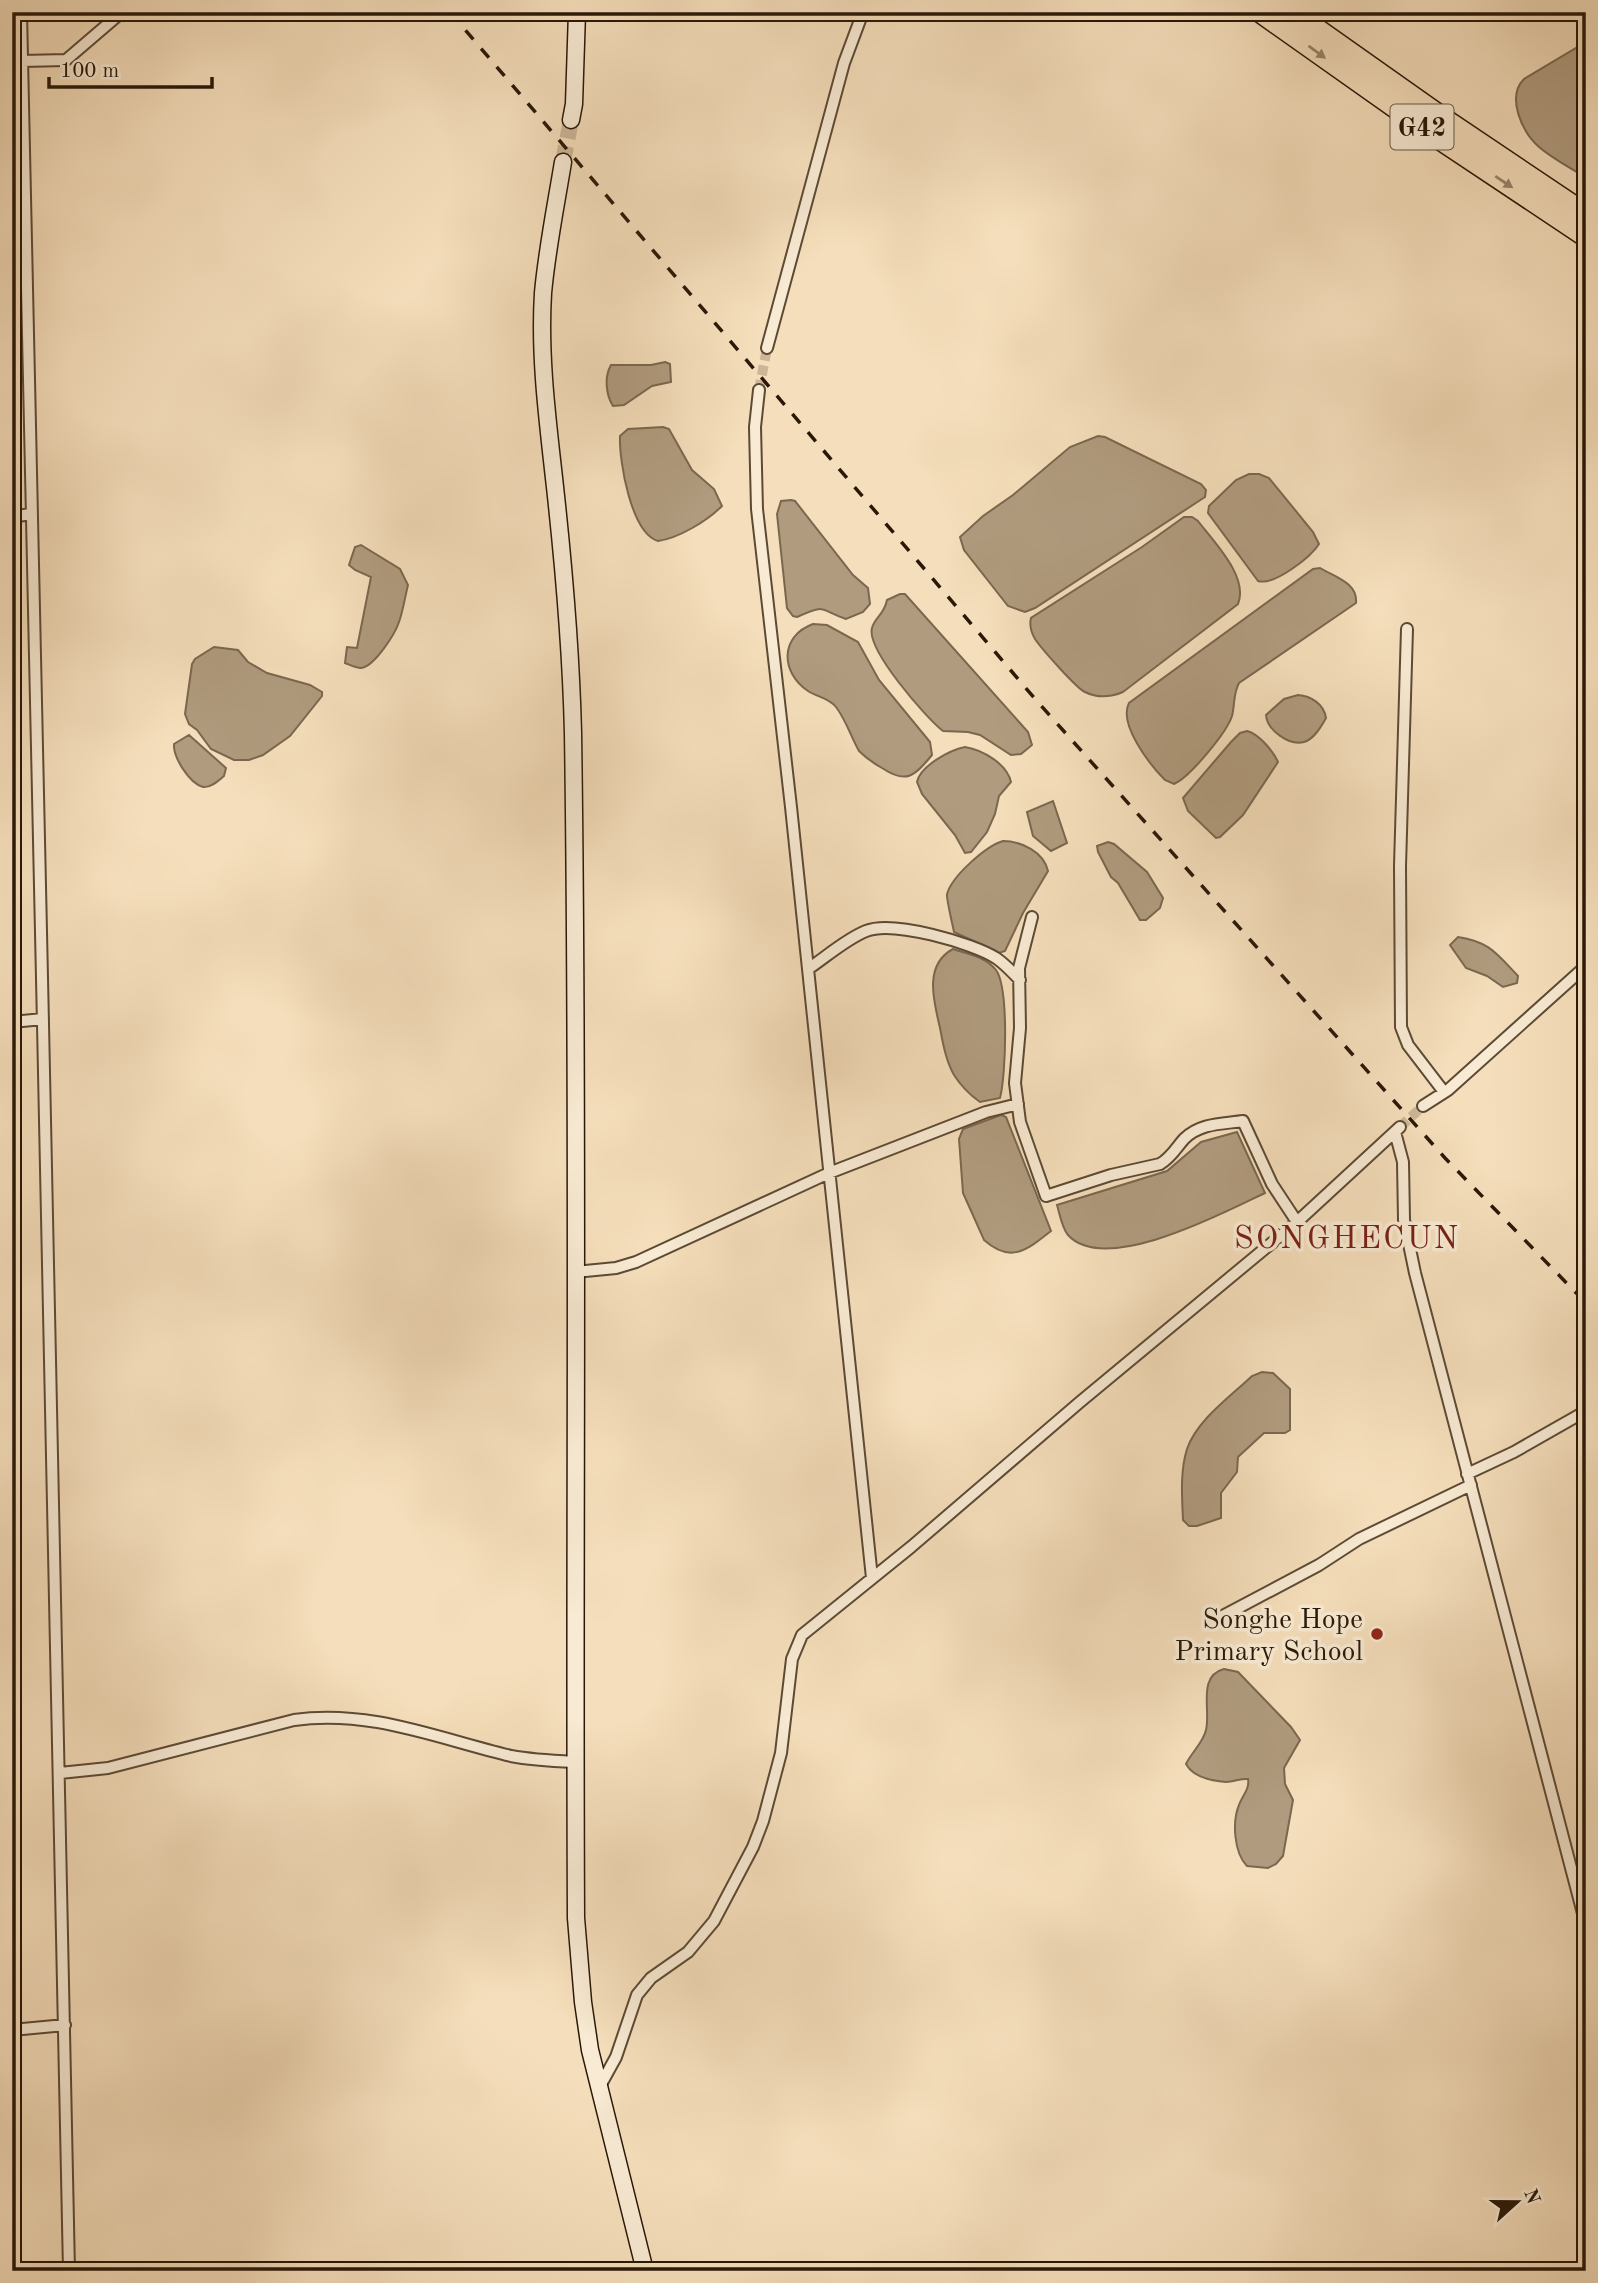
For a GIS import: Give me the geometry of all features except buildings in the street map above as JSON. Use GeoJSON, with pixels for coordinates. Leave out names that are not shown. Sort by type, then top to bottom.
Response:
{"type":"FeatureCollection","features":[{"type":"Feature","properties":{"kind":"highway","name":"G42"},"geometry":{"type":"LineString","coordinates":[[1261,12],[1431,133],[1586,236]]}},
{"type":"Feature","properties":{"kind":"highway","name":"G42"},"geometry":{"type":"LineString","coordinates":[[1292,12],[1586,215]]}},
{"type":"Feature","properties":{"kind":"main road"},"geometry":{"type":"LineString","coordinates":[[571,120],[574,104],[577,12]]}},
{"type":"Feature","properties":{"kind":"main road"},"geometry":{"type":"LineString","coordinates":[[563,162],[543,294],[543,327],[546,396],[572,677],[575,1762],[578,1946],[586,2030],[645,2271]]}},
{"type":"Feature","properties":{"kind":"street"},"geometry":{"type":"LineString","coordinates":[[21,12],[22,61],[17,81],[43,1019],[69,2271]]}},
{"type":"Feature","properties":{"kind":"street"},"geometry":{"type":"LineString","coordinates":[[22,61],[66,60],[122,12]]}},
{"type":"Feature","properties":{"kind":"street"},"geometry":{"type":"LineString","coordinates":[[766,348],[844,63],[863,12]]}},
{"type":"Feature","properties":{"kind":"street"},"geometry":{"type":"LineString","coordinates":[[759,390],[755,427],[757,509],[872,1578]]}},
{"type":"Feature","properties":{"kind":"street"},"geometry":{"type":"LineString","coordinates":[[12,517],[30,514]]}},
{"type":"Feature","properties":{"kind":"street"},"geometry":{"type":"LineString","coordinates":[[1407,629],[1400,866],[1401,1027],[1408,1045],[1444,1092]]}},
{"type":"Feature","properties":{"kind":"street"},"geometry":{"type":"LineString","coordinates":[[1032,917],[1019,968],[1020,1028],[1015,1083],[1025,1137],[1046,1196],[1111,1175],[1160,1164],[1194,1131],[1209,1125],[1243,1121],[1272,1184],[1297,1222]]}},
{"type":"Feature","properties":{"kind":"street"},"geometry":{"type":"LineString","coordinates":[[808,969],[860,934],[882,927],[913,930],[942,937],[995,957],[1020,980]]}},
{"type":"Feature","properties":{"kind":"street"},"geometry":{"type":"LineString","coordinates":[[1423,1106],[1444,1092],[1586,966]]}},
{"type":"Feature","properties":{"kind":"street"},"geometry":{"type":"LineString","coordinates":[[12,1022],[43,1019]]}},
{"type":"Feature","properties":{"kind":"street"},"geometry":{"type":"LineString","coordinates":[[575,1272],[616,1268],[636,1262],[829,1173],[986,1112],[1018,1104]]}},
{"type":"Feature","properties":{"kind":"street"},"geometry":{"type":"LineString","coordinates":[[600,2086],[616,2057],[637,1995],[651,1978],[688,1952],[714,1921],[753,1847],[763,1821],[781,1753],[792,1659],[797,1642],[808,1629],[1297,1222],[1398,1130],[1403,1162],[1404,1220],[1415,1273],[1586,1925]]}},
{"type":"Feature","properties":{"kind":"street"},"geometry":{"type":"LineString","coordinates":[[1219,1618],[1469,1480],[1586,1411]]}},
{"type":"Feature","properties":{"kind":"street"},"geometry":{"type":"LineString","coordinates":[[60,1773],[108,1768],[295,1720],[323,1717],[379,1722],[421,1730],[511,1756],[539,1761],[575,1762]]}},
{"type":"Feature","properties":{"kind":"street"},"geometry":{"type":"LineString","coordinates":[[12,2030],[65,2025]]}},
{"type":"Feature","properties":{"kind":"shaded area"},"geometry":{"type":"Polygon","coordinates":[[[1586,42],[1586,178],[1550,156],[1533,141],[1518,114],[1516,95],[1524,79],[1586,42]]]}},
{"type":"Feature","properties":{"kind":"shaded area"},"geometry":{"type":"Polygon","coordinates":[[[665,362],[670,364],[671,382],[652,386],[624,405],[613,406],[607,386],[611,365],[651,365],[665,362]]]}},
{"type":"Feature","properties":{"kind":"shaded area"},"geometry":{"type":"Polygon","coordinates":[[[628,429],[669,429],[692,470],[714,489],[722,506],[692,528],[658,541],[641,525],[628,495],[620,436],[628,429]]]}},
{"type":"Feature","properties":{"kind":"shaded area"},"geometry":{"type":"Polygon","coordinates":[[[1098,436],[1201,484],[1206,490],[1205,497],[1035,608],[1025,612],[1008,606],[964,550],[960,537],[1070,447],[1098,436]]]}},
{"type":"Feature","properties":{"kind":"shaded area"},"geometry":{"type":"Polygon","coordinates":[[[1249,474],[1269,478],[1313,532],[1319,544],[1292,569],[1265,581],[1258,581],[1208,513],[1209,506],[1236,480],[1249,474]]]}},
{"type":"Feature","properties":{"kind":"shaded area"},"geometry":{"type":"Polygon","coordinates":[[[781,501],[795,501],[853,575],[868,588],[870,604],[863,612],[846,619],[819,609],[797,617],[787,608],[777,514],[781,501]]]}},
{"type":"Feature","properties":{"kind":"shaded area"},"geometry":{"type":"Polygon","coordinates":[[[1184,517],[1192,517],[1198,521],[1228,560],[1239,583],[1238,604],[1123,692],[1104,696],[1085,692],[1067,676],[1035,639],[1030,624],[1031,618],[1184,517]]]}},
{"type":"Feature","properties":{"kind":"shaded area"},"geometry":{"type":"Polygon","coordinates":[[[361,545],[400,569],[408,585],[397,627],[378,656],[361,668],[345,663],[347,647],[357,648],[371,577],[349,565],[355,547],[361,545]]]}},
{"type":"Feature","properties":{"kind":"shaded area"},"geometry":{"type":"Polygon","coordinates":[[[1320,568],[1349,586],[1356,596],[1356,603],[1239,683],[1232,716],[1216,743],[1181,780],[1174,784],[1165,780],[1137,744],[1128,722],[1129,703],[1313,569],[1320,568]]]}},
{"type":"Feature","properties":{"kind":"shaded area"},"geometry":{"type":"Polygon","coordinates":[[[905,594],[1028,732],[1032,745],[1021,754],[1011,755],[980,735],[943,731],[899,682],[878,651],[872,628],[887,600],[905,594]]]}},
{"type":"Feature","properties":{"kind":"shaded area"},"geometry":{"type":"Polygon","coordinates":[[[813,624],[827,625],[858,642],[879,680],[930,742],[932,755],[915,773],[904,777],[897,776],[867,758],[859,751],[836,707],[808,691],[792,674],[788,655],[790,645],[794,637],[813,624]]]}},
{"type":"Feature","properties":{"kind":"shaded area"},"geometry":{"type":"Polygon","coordinates":[[[214,647],[238,650],[248,662],[267,673],[310,685],[322,692],[322,696],[290,736],[263,755],[249,760],[234,760],[211,749],[189,724],[185,714],[192,664],[195,659],[214,647]]]}},
{"type":"Feature","properties":{"kind":"shaded area"},"geometry":{"type":"Polygon","coordinates":[[[1298,695],[1316,702],[1323,709],[1326,718],[1311,738],[1298,743],[1280,736],[1270,726],[1266,715],[1284,699],[1298,695]]]}},
{"type":"Feature","properties":{"kind":"shaded area"},"geometry":{"type":"Polygon","coordinates":[[[1247,731],[1265,744],[1278,762],[1243,815],[1216,838],[1188,811],[1183,798],[1231,742],[1240,733],[1247,731]]]}},
{"type":"Feature","properties":{"kind":"shaded area"},"geometry":{"type":"Polygon","coordinates":[[[189,735],[226,768],[224,776],[209,786],[203,787],[192,780],[176,756],[174,744],[189,735]]]}},
{"type":"Feature","properties":{"kind":"shaded area"},"geometry":{"type":"Polygon","coordinates":[[[965,747],[993,759],[1005,769],[1011,782],[999,796],[987,832],[971,852],[965,853],[955,835],[922,794],[917,782],[930,765],[944,755],[965,747]]]}},
{"type":"Feature","properties":{"kind":"shaded area"},"geometry":{"type":"Polygon","coordinates":[[[1053,801],[1067,843],[1051,851],[1033,836],[1027,812],[1053,801]]]}},
{"type":"Feature","properties":{"kind":"shaded area"},"geometry":{"type":"Polygon","coordinates":[[[1003,841],[1017,843],[1037,853],[1048,871],[1023,913],[1005,951],[999,953],[954,932],[947,894],[955,879],[970,863],[1003,841]]]}},
{"type":"Feature","properties":{"kind":"shaded area"},"geometry":{"type":"Polygon","coordinates":[[[1108,842],[1147,872],[1163,898],[1160,908],[1146,920],[1140,920],[1098,852],[1097,846],[1108,842]]]}},
{"type":"Feature","properties":{"kind":"shaded area"},"geometry":{"type":"Polygon","coordinates":[[[1458,937],[1478,942],[1492,950],[1518,976],[1517,983],[1503,987],[1487,976],[1466,968],[1450,945],[1458,937]]]}},
{"type":"Feature","properties":{"kind":"shaded area"},"geometry":{"type":"Polygon","coordinates":[[[953,949],[987,962],[996,970],[1000,980],[1005,1032],[1000,1098],[980,1102],[976,1099],[957,1079],[947,1058],[935,1007],[933,985],[937,964],[953,949]]]}},
{"type":"Feature","properties":{"kind":"shaded area"},"geometry":{"type":"Polygon","coordinates":[[[1001,1115],[1006,1117],[1051,1231],[1026,1249],[1011,1253],[1002,1251],[984,1240],[963,1193],[959,1139],[963,1129],[1001,1115]]]}},
{"type":"Feature","properties":{"kind":"shaded area"},"geometry":{"type":"Polygon","coordinates":[[[1237,1132],[1265,1193],[1195,1225],[1136,1245],[1109,1248],[1085,1246],[1066,1232],[1057,1205],[1167,1171],[1201,1142],[1237,1132]]]}},
{"type":"Feature","properties":{"kind":"shaded area"},"geometry":{"type":"Polygon","coordinates":[[[1262,1372],[1273,1373],[1290,1389],[1290,1430],[1285,1433],[1264,1433],[1238,1457],[1237,1472],[1221,1493],[1221,1518],[1189,1526],[1183,1520],[1182,1484],[1183,1466],[1192,1438],[1215,1410],[1252,1376],[1262,1372]]]}},
{"type":"Feature","properties":{"kind":"shaded area"},"geometry":{"type":"Polygon","coordinates":[[[1224,1669],[1238,1672],[1291,1727],[1300,1740],[1284,1768],[1285,1784],[1293,1800],[1283,1856],[1268,1868],[1247,1866],[1237,1845],[1235,1820],[1248,1786],[1248,1779],[1226,1782],[1209,1779],[1193,1772],[1186,1764],[1206,1730],[1210,1679],[1224,1669]]]}},
{"type":"Feature","properties":{"kind":"tunnel"},"geometry":{"type":"LineString","coordinates":[[563,162],[571,120]]}},
{"type":"Feature","properties":{"kind":"tunnel"},"geometry":{"type":"LineString","coordinates":[[759,390],[767,348]]}},
{"type":"Feature","properties":{"kind":"tunnel"},"geometry":{"type":"LineString","coordinates":[[1400,1127],[1423,1106]]}},
{"type":"Feature","properties":{"kind":"railway"},"geometry":{"type":"LineString","coordinates":[[450,12],[1036,700],[1445,1158],[1586,1303]]}},
{"type":"Feature","properties":{"kind":"place","name":"Songhe Hope Primary School"},"geometry":{"type":"Point","coordinates":[1377,1634]}},
{"type":"Feature","properties":{"kind":"district","name":"SONGHECUN"},"geometry":{"type":"Point","coordinates":[1347,1237]}}]}
